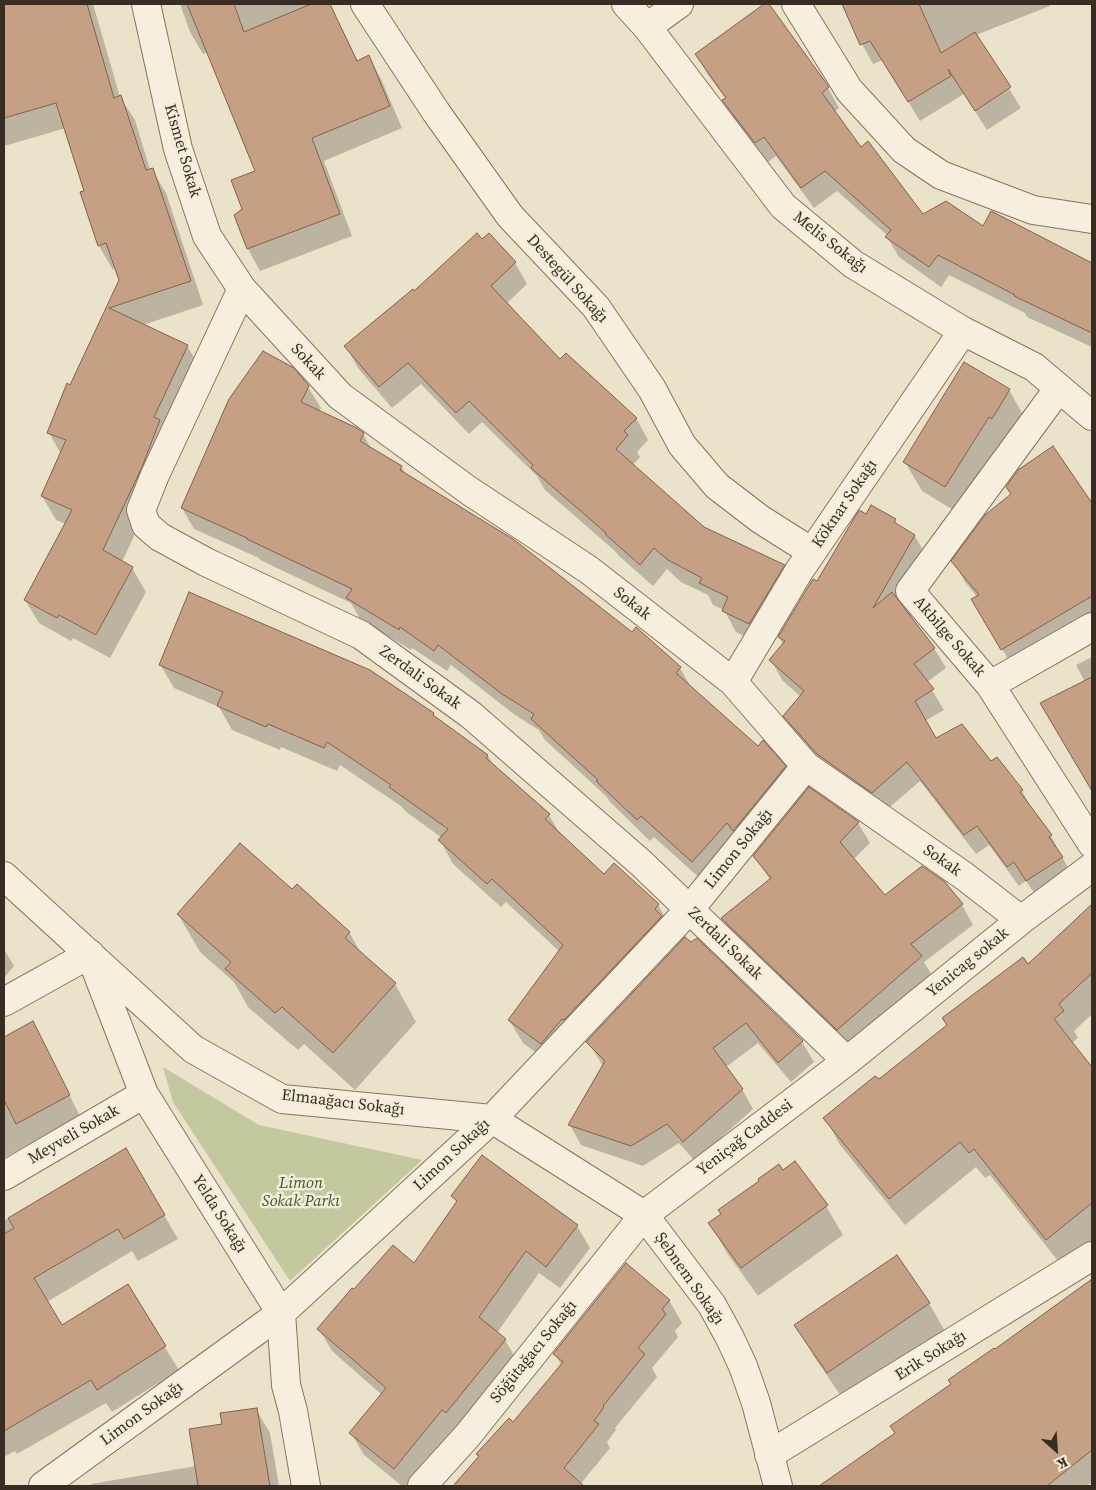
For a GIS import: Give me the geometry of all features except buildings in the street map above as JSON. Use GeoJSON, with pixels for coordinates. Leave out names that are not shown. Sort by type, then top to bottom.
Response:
{"type":"FeatureCollection","features":[{"type":"Feature","properties":{"kind":"street","name":"Kismet Sokak"},"geometry":{"type":"LineString","coordinates":[[146,4],[181,158],[207,236],[242,290]]}},
{"type":"Feature","properties":{"kind":"street","name":"Destegül Sokağı"},"geometry":{"type":"LineString","coordinates":[[364,4],[436,112],[510,216],[596,307],[652,389],[682,445],[717,486],[760,519],[812,552]]}},
{"type":"Feature","properties":{"kind":"street","name":"Melis Sokağı"},"geometry":{"type":"LineString","coordinates":[[626,4],[647,27],[783,206],[853,264],[964,330],[1034,367],[1092,416]]}},
{"type":"Feature","properties":{"kind":"street"},"geometry":{"type":"LineString","coordinates":[[647,27],[679,4]]}},
{"type":"Feature","properties":{"kind":"street"},"geometry":{"type":"LineString","coordinates":[[796,4],[849,90],[904,150],[941,175],[1033,210],[1092,219]]}},
{"type":"Feature","properties":{"kind":"street","name":"Sokak"},"geometry":{"type":"LineString","coordinates":[[242,290],[340,396],[468,490],[589,570],[733,682],[806,766],[964,876],[1021,920]]}},
{"type":"Feature","properties":{"kind":"street","name":"Zerdali Sokak"},"geometry":{"type":"LineString","coordinates":[[242,290],[155,475],[141,510],[146,525],[160,537],[206,562],[361,635],[471,715],[640,863],[846,1061]]}},
{"type":"Feature","properties":{"kind":"street","name":"Köknar Sokağı"},"geometry":{"type":"LineString","coordinates":[[733,682],[799,571],[964,330]]}},
{"type":"Feature","properties":{"kind":"street","name":"Akbilge Sokak"},"geometry":{"type":"LineString","coordinates":[[1059,388],[910,591],[990,685],[1092,844]]}},
{"type":"Feature","properties":{"kind":"street"},"geometry":{"type":"LineString","coordinates":[[990,685],[1092,627]]}},
{"type":"Feature","properties":{"kind":"street","name":"Limon Sokağı"},"geometry":{"type":"LineString","coordinates":[[43,1486],[281,1313],[492,1119],[689,910],[806,766]]}},
{"type":"Feature","properties":{"kind":"street","name":"Yenicag sokak"},"geometry":{"type":"LineString","coordinates":[[846,1061],[1021,920],[1092,867]]}},
{"type":"Feature","properties":{"kind":"street","name":"Elmaağacı Sokağı"},"geometry":{"type":"LineString","coordinates":[[4,876],[194,1049],[282,1100],[492,1119],[644,1215]]}},
{"type":"Feature","properties":{"kind":"street"},"geometry":{"type":"LineString","coordinates":[[4,1002],[90,954]]}},
{"type":"Feature","properties":{"kind":"street","name":"Yelda Sokağı"},"geometry":{"type":"LineString","coordinates":[[90,954],[144,1094],[281,1313],[286,1385],[293,1411],[306,1486]]}},
{"type":"Feature","properties":{"kind":"street","name":"Yeniçağ Caddesi"},"geometry":{"type":"LineString","coordinates":[[644,1215],[846,1061]]}},
{"type":"Feature","properties":{"kind":"street","name":"Meyveli Sokak"},"geometry":{"type":"LineString","coordinates":[[4,1176],[144,1094]]}},
{"type":"Feature","properties":{"kind":"street","name":"Şebnem Sokağı"},"geometry":{"type":"LineString","coordinates":[[644,1215],[712,1305],[730,1338],[743,1366],[756,1402],[778,1486]]}},
{"type":"Feature","properties":{"kind":"street","name":"Söğütağacı Sokağı"},"geometry":{"type":"LineString","coordinates":[[422,1486],[468,1435],[644,1215]]}},
{"type":"Feature","properties":{"kind":"street","name":"Erik Sokağı"},"geometry":{"type":"LineString","coordinates":[[769,1455],[1092,1256]]}},
{"type":"Feature","properties":{"kind":"green space","name":"Limon Sokak Parkı"},"geometry":{"type":"Polygon","coordinates":[[[163,1067],[259,1125],[422,1160],[290,1281],[173,1102],[163,1067]]]}}]}
